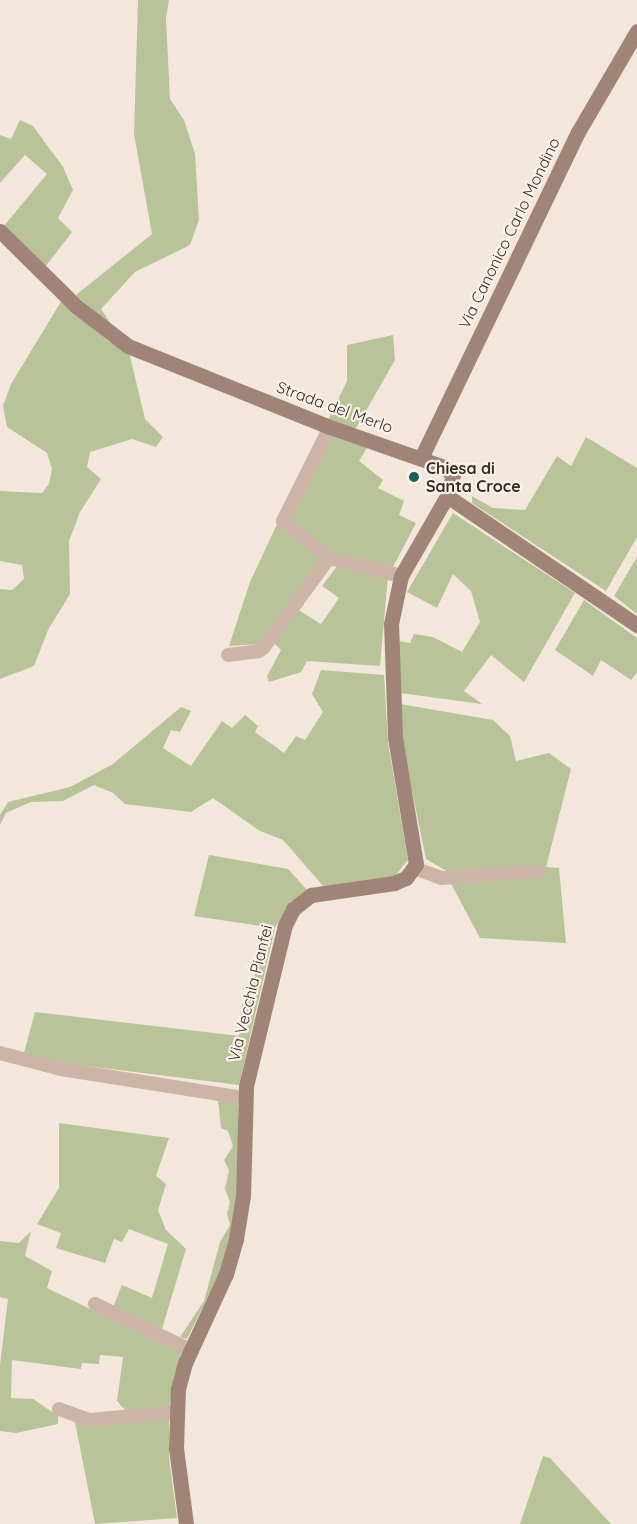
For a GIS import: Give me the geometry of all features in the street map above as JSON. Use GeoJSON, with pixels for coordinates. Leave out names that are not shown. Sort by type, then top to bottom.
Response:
{"type":"FeatureCollection","features":[{"type":"Feature","properties":{"kind":"street","name":"Via Canonico Carlo Mondino"},"geometry":{"type":"LineString","coordinates":[[422,456],[578,132],[637,31]]}},
{"type":"Feature","properties":{"kind":"street","name":"Strada del Merlo"},"geometry":{"type":"LineString","coordinates":[[0,231],[112,337],[170,364],[330,427],[422,456],[453,475],[447,496]]}},
{"type":"Feature","properties":{"kind":"street"},"geometry":{"type":"LineString","coordinates":[[330,427],[282,521],[329,558],[400,576]]}},
{"type":"Feature","properties":{"kind":"street"},"geometry":{"type":"LineString","coordinates":[[539,872],[441,878],[414,868],[416,850],[397,752],[391,671],[391,624],[400,576],[447,496],[637,625]]}},
{"type":"Feature","properties":{"kind":"street"},"geometry":{"type":"LineString","coordinates":[[228,655],[259,651],[264,647],[329,558]]}},
{"type":"Feature","properties":{"kind":"street","name":"Via Vecchia Pianfei"},"geometry":{"type":"LineString","coordinates":[[186,1524],[178,1469],[177,1412],[180,1383],[190,1350],[215,1300],[236,1239],[244,1174],[245,1098],[280,939],[293,909],[318,893],[394,883],[406,878],[414,868]]}},
{"type":"Feature","properties":{"kind":"street"},"geometry":{"type":"LineString","coordinates":[[0,1053],[61,1069],[245,1098]]}},
{"type":"Feature","properties":{"kind":"street"},"geometry":{"type":"LineString","coordinates":[[95,1304],[190,1350]]}},
{"type":"Feature","properties":{"kind":"street"},"geometry":{"type":"LineString","coordinates":[[59,1409],[90,1420],[177,1412]]}},
{"type":"Feature","properties":{"kind":"green space"},"geometry":{"type":"Polygon","coordinates":[[[138,0],[169,0],[166,18],[170,99],[184,120],[195,154],[199,220],[190,245],[135,272],[101,309],[119,336],[76,295],[152,234],[134,134],[138,0]]]}},
{"type":"Feature","properties":{"kind":"green space"},"geometry":{"type":"Polygon","coordinates":[[[20,120],[33,126],[63,167],[73,190],[58,218],[72,232],[46,266],[3,227],[47,174],[25,155],[0,183],[0,135],[11,139],[20,120]]]}},
{"type":"Feature","properties":{"kind":"green space"},"geometry":{"type":"Polygon","coordinates":[[[62,300],[108,341],[129,352],[145,419],[163,437],[156,447],[132,439],[90,452],[87,467],[101,479],[80,512],[69,541],[70,594],[48,630],[34,666],[0,679],[0,589],[12,590],[24,579],[22,565],[0,561],[0,491],[42,493],[49,484],[52,469],[47,453],[7,427],[3,406],[11,384],[62,300]]]}},
{"type":"Feature","properties":{"kind":"green space"},"geometry":{"type":"Polygon","coordinates":[[[393,335],[395,360],[355,430],[328,420],[347,381],[347,345],[393,335]]]}},
{"type":"Feature","properties":{"kind":"green space"},"geometry":{"type":"Polygon","coordinates":[[[330,434],[368,446],[359,461],[383,480],[378,488],[404,501],[399,515],[416,523],[392,569],[331,554],[287,521],[330,434]]]}},
{"type":"Feature","properties":{"kind":"green space"},"geometry":{"type":"Polygon","coordinates":[[[586,437],[637,468],[637,537],[606,591],[472,503],[472,496],[493,508],[525,510],[557,456],[571,466],[586,437]]]}},
{"type":"Feature","properties":{"kind":"green space"},"geometry":{"type":"Polygon","coordinates":[[[453,513],[575,593],[524,682],[491,655],[464,691],[482,704],[400,693],[398,641],[410,643],[414,634],[433,637],[462,652],[480,622],[471,591],[453,574],[437,608],[407,592],[453,513]]]}},
{"type":"Feature","properties":{"kind":"green space"},"geometry":{"type":"Polygon","coordinates":[[[278,522],[324,559],[260,644],[229,646],[250,582],[278,522]]]}},
{"type":"Feature","properties":{"kind":"green space"},"geometry":{"type":"Polygon","coordinates":[[[637,557],[637,614],[614,596],[637,557]]]}},
{"type":"Feature","properties":{"kind":"green space"},"geometry":{"type":"Polygon","coordinates":[[[338,565],[388,576],[380,666],[307,661],[301,672],[269,682],[267,676],[281,650],[272,641],[297,609],[321,624],[339,598],[322,586],[338,565]]]}},
{"type":"Feature","properties":{"kind":"green space"},"geometry":{"type":"Polygon","coordinates":[[[584,600],[637,638],[637,672],[631,680],[601,660],[593,676],[555,650],[584,600]]]}},
{"type":"Feature","properties":{"kind":"green space"},"geometry":{"type":"Polygon","coordinates":[[[321,670],[384,675],[388,743],[408,860],[395,876],[324,887],[283,840],[260,831],[213,798],[191,812],[125,804],[113,793],[94,785],[63,801],[31,802],[6,813],[0,825],[0,815],[8,802],[70,787],[113,764],[181,707],[191,711],[180,732],[171,730],[163,748],[191,766],[222,721],[232,728],[245,715],[258,726],[255,732],[284,753],[296,736],[305,740],[323,712],[312,694],[321,670]]]}},
{"type":"Feature","properties":{"kind":"green space"},"geometry":{"type":"Polygon","coordinates":[[[400,704],[493,720],[510,736],[516,761],[549,753],[571,769],[546,867],[559,868],[566,943],[480,938],[449,880],[542,875],[545,868],[450,873],[426,859],[401,737],[400,704]]]}},
{"type":"Feature","properties":{"kind":"green space"},"geometry":{"type":"Polygon","coordinates":[[[209,855],[288,869],[308,891],[290,902],[275,928],[239,1085],[63,1063],[24,1053],[35,1012],[239,1036],[242,1005],[254,978],[265,938],[274,928],[194,916],[209,855]]]}},
{"type":"Feature","properties":{"kind":"green space"},"geometry":{"type":"Polygon","coordinates":[[[218,1100],[238,1104],[240,1162],[234,1222],[220,1272],[187,1339],[180,1337],[204,1301],[220,1242],[230,1225],[227,1214],[230,1202],[225,1189],[229,1170],[224,1160],[233,1146],[228,1131],[221,1128],[218,1100]]]}},
{"type":"Feature","properties":{"kind":"green space"},"geometry":{"type":"Polygon","coordinates":[[[59,1123],[169,1138],[156,1176],[166,1184],[158,1210],[166,1230],[186,1249],[162,1329],[113,1307],[122,1285],[152,1298],[168,1244],[129,1229],[122,1242],[114,1239],[105,1263],[56,1248],[61,1233],[37,1224],[59,1188],[59,1123]]]}},
{"type":"Feature","properties":{"kind":"green space"},"geometry":{"type":"Polygon","coordinates":[[[31,1231],[25,1256],[52,1271],[47,1288],[181,1353],[169,1408],[126,1411],[117,1401],[123,1357],[100,1355],[99,1364],[82,1363],[81,1369],[12,1360],[11,1398],[33,1399],[58,1416],[58,1424],[16,1433],[0,1431],[0,1365],[8,1299],[0,1297],[0,1241],[19,1243],[31,1231]]]}},
{"type":"Feature","properties":{"kind":"green space"},"geometry":{"type":"Polygon","coordinates":[[[169,1416],[169,1458],[177,1518],[95,1524],[75,1422],[169,1416]]]}},
{"type":"Feature","properties":{"kind":"green space"},"geometry":{"type":"Polygon","coordinates":[[[543,1456],[550,1458],[611,1524],[520,1524],[543,1456]]]}},
{"type":"Feature","properties":{"kind":"place","name":"Chiesa di Santa Croce"},"geometry":{"type":"Point","coordinates":[414,477]}}]}
